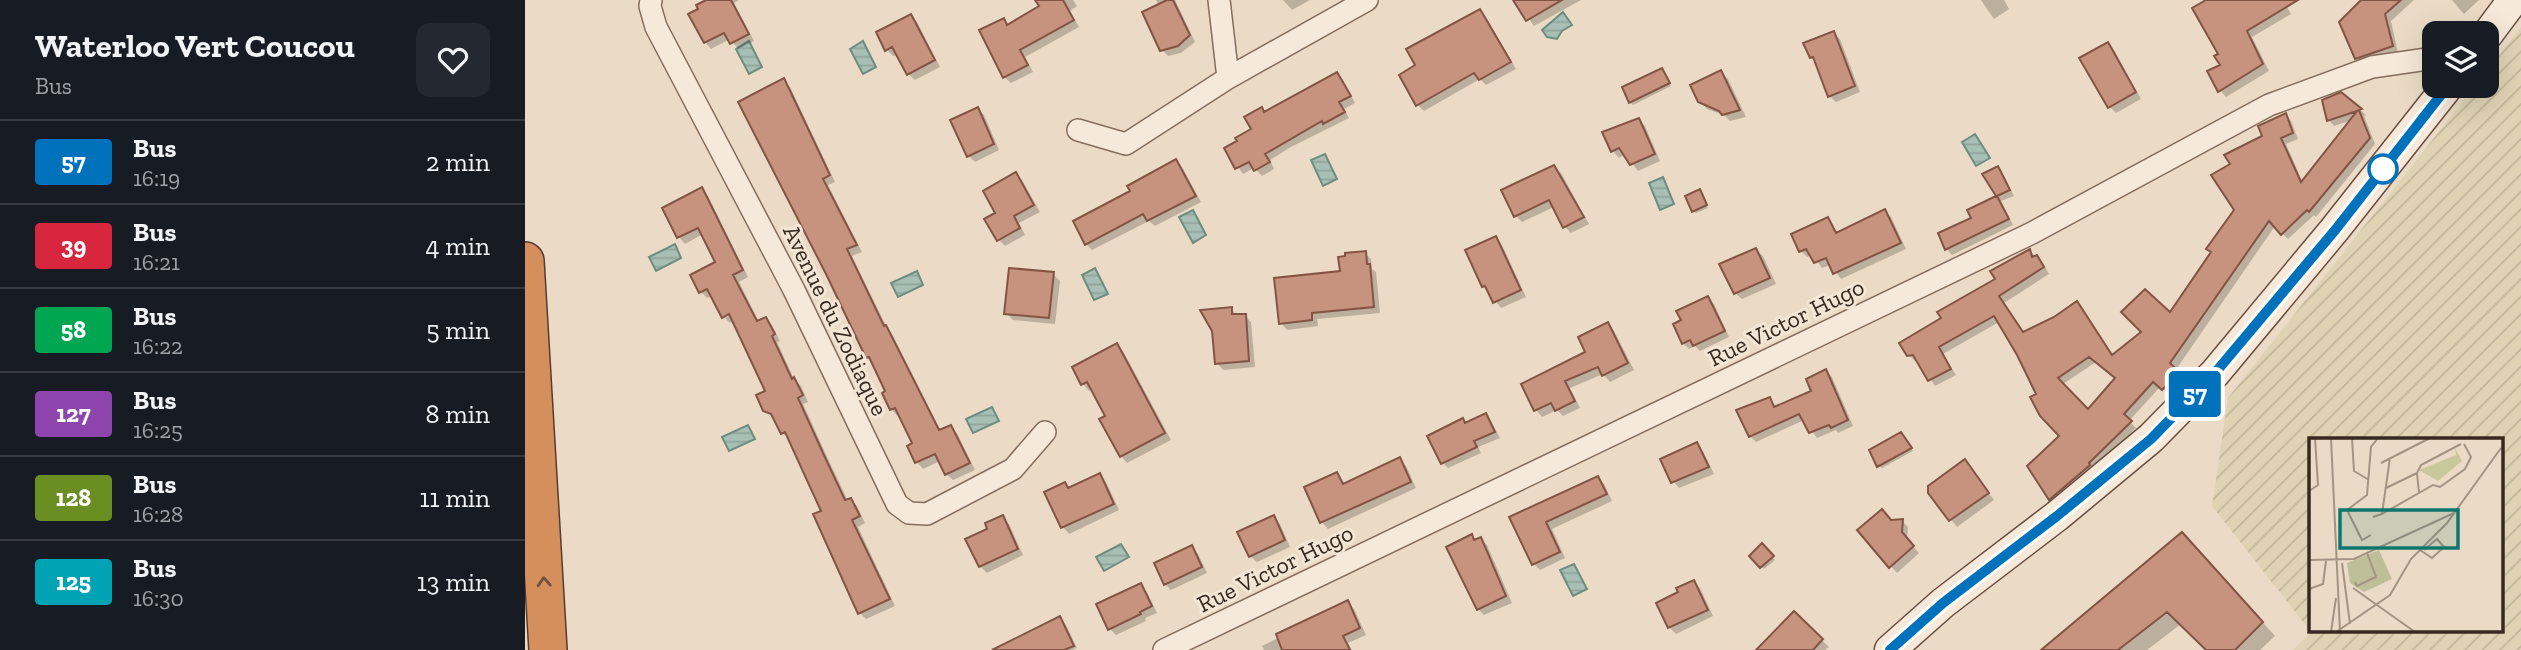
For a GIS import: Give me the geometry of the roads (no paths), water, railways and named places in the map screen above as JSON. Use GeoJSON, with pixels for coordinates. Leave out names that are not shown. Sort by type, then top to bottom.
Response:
{"type":"FeatureCollection","features":[{"type":"Feature","properties":{"kind":"highway"},"geometry":{"type":"LineString","coordinates":[[525,261],[548,650]]}},
{"type":"Feature","properties":{"kind":"main road"},"geometry":{"type":"LineString","coordinates":[[2497,21],[2513,0]]}},
{"type":"Feature","properties":{"kind":"main road"},"geometry":{"type":"LineString","coordinates":[[1890,650],[1943,603],[2057,516],[2151,439],[2224,363],[2336,229],[2439,98]]}},
{"type":"Feature","properties":{"kind":"street","name":"Avenue du Zodiaque"},"geometry":{"type":"LineString","coordinates":[[652,0],[650,6],[656,27],[794,290],[897,504],[909,513],[927,514],[1013,470],[1045,432]]}},
{"type":"Feature","properties":{"kind":"street"},"geometry":{"type":"LineString","coordinates":[[1219,0],[1229,78]]}},
{"type":"Feature","properties":{"kind":"street"},"geometry":{"type":"LineString","coordinates":[[1078,130],[1126,144],[1229,78],[1367,0]]}},
{"type":"Feature","properties":{"kind":"street","name":"Rue Victor Hugo"},"geometry":{"type":"LineString","coordinates":[[1164,650],[2032,233],[2269,105],[2372,67],[2422,60]]}}]}
